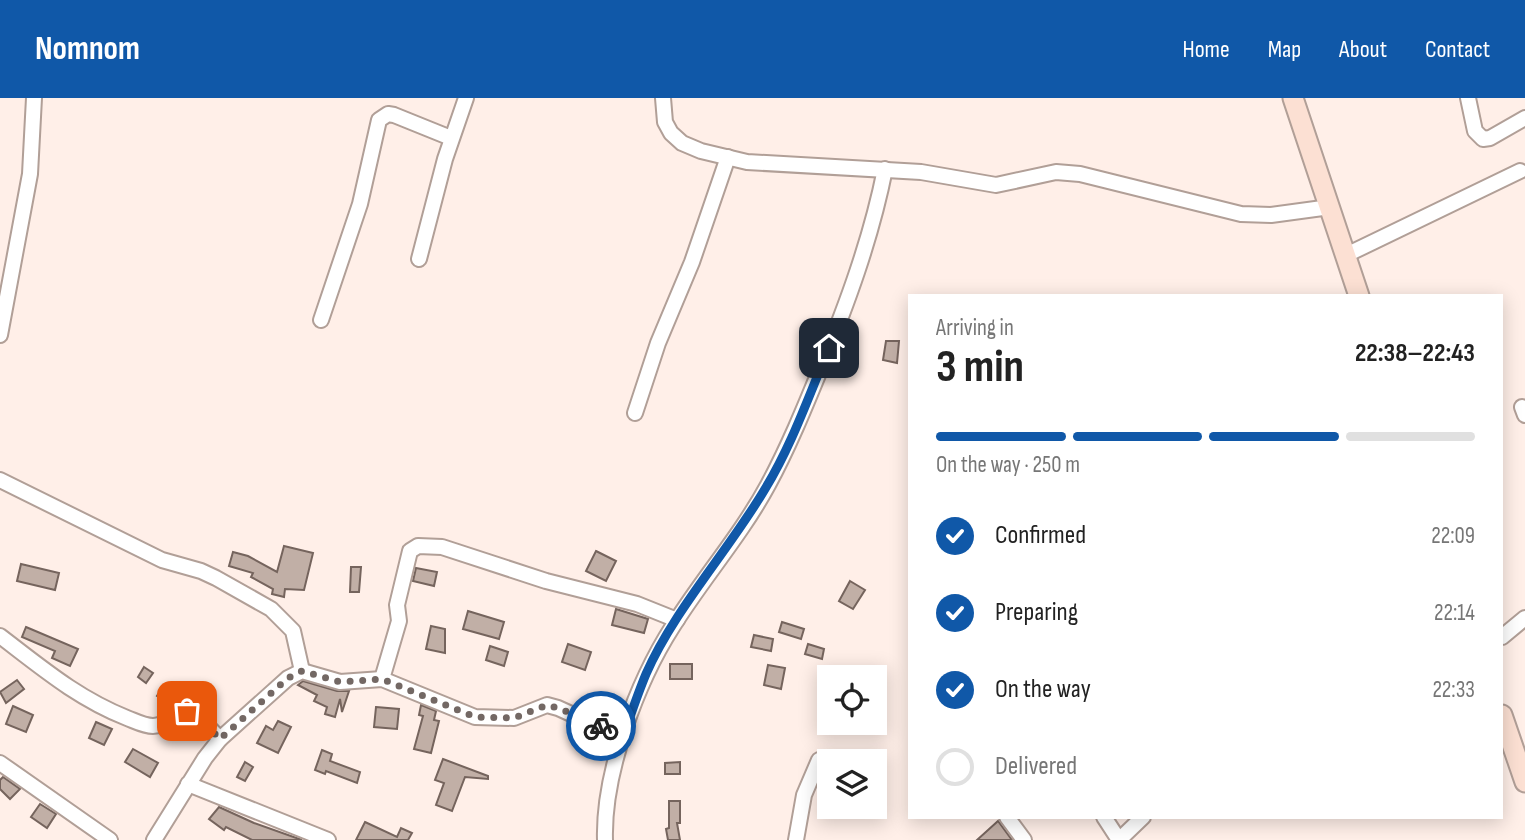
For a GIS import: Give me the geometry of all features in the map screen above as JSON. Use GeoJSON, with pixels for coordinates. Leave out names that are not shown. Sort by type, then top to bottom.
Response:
{"type":"FeatureCollection","features":[{"type":"Feature","properties":{"kind":"street"},"geometry":{"type":"LineString","coordinates":[[0,335],[30,174],[34,98]]}},
{"type":"Feature","properties":{"kind":"street"},"geometry":{"type":"LineString","coordinates":[[419,260],[451,138],[466,98]]}},
{"type":"Feature","properties":{"kind":"street"},"geometry":{"type":"LineString","coordinates":[[663,98],[664,122],[682,143],[701,151],[747,162],[921,172],[996,185],[1047,174],[1080,174],[1241,214],[1271,215],[1329,207]]}},
{"type":"Feature","properties":{"kind":"street"},"geometry":{"type":"LineString","coordinates":[[1293,98],[1358,294]]}},
{"type":"Feature","properties":{"kind":"street"},"geometry":{"type":"LineString","coordinates":[[1468,98],[1475,131],[1483,139],[1490,138],[1525,118]]}},
{"type":"Feature","properties":{"kind":"street"},"geometry":{"type":"LineString","coordinates":[[321,320],[360,204],[379,120],[383,116],[394,115],[451,138]]}},
{"type":"Feature","properties":{"kind":"street"},"geometry":{"type":"LineString","coordinates":[[635,413],[658,343],[692,262],[728,157]]}},
{"type":"Feature","properties":{"kind":"street"},"geometry":{"type":"LineString","coordinates":[[606,840],[616,756],[646,673],[677,620],[767,487],[793,435],[856,276],[885,169]]}},
{"type":"Feature","properties":{"kind":"street"},"geometry":{"type":"LineString","coordinates":[[1346,255],[1520,171]]}},
{"type":"Feature","properties":{"kind":"street"},"geometry":{"type":"LineString","coordinates":[[0,480],[85,520],[162,561],[201,571],[216,578],[271,609],[293,631],[302,671]]}},
{"type":"Feature","properties":{"kind":"street"},"geometry":{"type":"LineString","coordinates":[[382,679],[399,621],[397,606],[410,551],[418,546],[442,547],[546,581],[637,604],[677,620]]}},
{"type":"Feature","properties":{"kind":"street"},"geometry":{"type":"LineString","coordinates":[[1503,636],[1525,618]]}},
{"type":"Feature","properties":{"kind":"street"},"geometry":{"type":"LineString","coordinates":[[0,636],[68,688],[106,709],[148,726],[156,726],[193,711],[220,739]]}},
{"type":"Feature","properties":{"kind":"street"},"geometry":{"type":"LineString","coordinates":[[154,840],[188,784],[220,739],[288,678],[302,671],[340,682],[382,679],[475,717],[514,718],[547,705],[624,734]]}},
{"type":"Feature","properties":{"kind":"street"},"geometry":{"type":"LineString","coordinates":[[1503,717],[1520,753],[1525,782]]}},
{"type":"Feature","properties":{"kind":"street"},"geometry":{"type":"LineString","coordinates":[[0,763],[110,840]]}},
{"type":"Feature","properties":{"kind":"street"},"geometry":{"type":"LineString","coordinates":[[796,840],[804,795],[817,765]]}},
{"type":"Feature","properties":{"kind":"street"},"geometry":{"type":"LineString","coordinates":[[188,784],[328,840]]}},
{"type":"Feature","properties":{"kind":"street"},"geometry":{"type":"LineString","coordinates":[[1008,819],[1024,840]]}},
{"type":"Feature","properties":{"kind":"street"},"geometry":{"type":"LineString","coordinates":[[1105,819],[1119,840],[1141,819]]}},
{"type":"Feature","properties":{"kind":"building"},"geometry":{"type":"Polygon","coordinates":[[[886,341],[899,341],[897,363],[883,360],[886,341]]]}},
{"type":"Feature","properties":{"kind":"building"},"geometry":{"type":"Polygon","coordinates":[[[284,546],[313,553],[304,590],[285,589],[284,597],[272,594],[273,589],[251,577],[253,573],[229,566],[233,552],[248,556],[277,572],[284,546]]]}},
{"type":"Feature","properties":{"kind":"building"},"geometry":{"type":"Polygon","coordinates":[[[596,551],[616,561],[606,581],[586,571],[596,551]]]}},
{"type":"Feature","properties":{"kind":"building"},"geometry":{"type":"Polygon","coordinates":[[[21,564],[59,573],[55,590],[17,581],[21,564]]]}},
{"type":"Feature","properties":{"kind":"building"},"geometry":{"type":"Polygon","coordinates":[[[351,567],[361,567],[359,592],[350,592],[351,567]]]}},
{"type":"Feature","properties":{"kind":"building"},"geometry":{"type":"Polygon","coordinates":[[[416,568],[437,572],[434,586],[413,581],[416,568]]]}},
{"type":"Feature","properties":{"kind":"building"},"geometry":{"type":"Polygon","coordinates":[[[850,581],[865,590],[853,609],[839,601],[850,581]]]}},
{"type":"Feature","properties":{"kind":"building"},"geometry":{"type":"Polygon","coordinates":[[[616,609],[648,619],[644,633],[612,625],[616,609]]]}},
{"type":"Feature","properties":{"kind":"building"},"geometry":{"type":"Polygon","coordinates":[[[468,611],[504,622],[499,639],[463,629],[468,611]]]}},
{"type":"Feature","properties":{"kind":"building"},"geometry":{"type":"Polygon","coordinates":[[[782,622],[804,629],[801,639],[779,632],[782,622]]]}},
{"type":"Feature","properties":{"kind":"building"},"geometry":{"type":"Polygon","coordinates":[[[431,626],[445,629],[445,653],[426,649],[431,626]]]}},
{"type":"Feature","properties":{"kind":"building"},"geometry":{"type":"Polygon","coordinates":[[[26,627],[78,649],[70,666],[52,658],[55,651],[22,637],[26,627]]]}},
{"type":"Feature","properties":{"kind":"building"},"geometry":{"type":"Polygon","coordinates":[[[754,635],[773,639],[771,651],[751,647],[754,635]]]}},
{"type":"Feature","properties":{"kind":"building"},"geometry":{"type":"Polygon","coordinates":[[[568,644],[591,652],[585,670],[562,662],[568,644]]]}},
{"type":"Feature","properties":{"kind":"building"},"geometry":{"type":"Polygon","coordinates":[[[808,644],[824,649],[822,659],[805,654],[808,644]]]}},
{"type":"Feature","properties":{"kind":"building"},"geometry":{"type":"Polygon","coordinates":[[[490,646],[508,652],[504,666],[486,660],[490,646]]]}},
{"type":"Feature","properties":{"kind":"building"},"geometry":{"type":"Polygon","coordinates":[[[670,664],[692,664],[692,679],[670,679],[670,664]]]}},
{"type":"Feature","properties":{"kind":"building"},"geometry":{"type":"Polygon","coordinates":[[[768,665],[785,668],[781,689],[764,685],[768,665]]]}},
{"type":"Feature","properties":{"kind":"building"},"geometry":{"type":"Polygon","coordinates":[[[144,667],[153,673],[146,683],[138,677],[144,667]]]}},
{"type":"Feature","properties":{"kind":"building"},"geometry":{"type":"Polygon","coordinates":[[[17,680],[24,689],[6,703],[0,692],[17,680]]]}},
{"type":"Feature","properties":{"kind":"building"},"geometry":{"type":"Polygon","coordinates":[[[303,681],[337,691],[349,691],[342,712],[340,699],[335,717],[325,714],[327,707],[314,701],[317,695],[298,685],[303,681]]]}},
{"type":"Feature","properties":{"kind":"building"},"geometry":{"type":"Polygon","coordinates":[[[162,688],[184,703],[174,707],[157,696],[162,688]]]}},
{"type":"Feature","properties":{"kind":"building"},"geometry":{"type":"Polygon","coordinates":[[[421,705],[436,711],[434,720],[439,721],[431,753],[414,749],[423,716],[419,715],[421,705]]]}},
{"type":"Feature","properties":{"kind":"building"},"geometry":{"type":"Polygon","coordinates":[[[13,706],[33,715],[26,732],[6,724],[13,706]]]}},
{"type":"Feature","properties":{"kind":"building"},"geometry":{"type":"Polygon","coordinates":[[[376,707],[399,709],[397,729],[374,727],[376,707]]]}},
{"type":"Feature","properties":{"kind":"building"},"geometry":{"type":"Polygon","coordinates":[[[278,721],[291,727],[278,753],[257,743],[266,726],[273,730],[278,721]]]}},
{"type":"Feature","properties":{"kind":"building"},"geometry":{"type":"Polygon","coordinates":[[[96,722],[112,729],[104,745],[89,738],[96,722]]]}},
{"type":"Feature","properties":{"kind":"building"},"geometry":{"type":"Polygon","coordinates":[[[133,749],[158,763],[150,777],[125,762],[133,749]]]}},
{"type":"Feature","properties":{"kind":"building"},"geometry":{"type":"Polygon","coordinates":[[[322,750],[332,754],[330,761],[360,772],[357,783],[326,771],[325,774],[315,770],[322,750]]]}},
{"type":"Feature","properties":{"kind":"building"},"geometry":{"type":"Polygon","coordinates":[[[443,759],[488,776],[488,779],[465,777],[452,811],[436,805],[444,783],[435,780],[443,759]]]}},
{"type":"Feature","properties":{"kind":"building"},"geometry":{"type":"Polygon","coordinates":[[[245,762],[253,767],[245,781],[237,777],[245,762]]]}},
{"type":"Feature","properties":{"kind":"building"},"geometry":{"type":"Polygon","coordinates":[[[680,762],[680,774],[665,774],[665,763],[680,762]]]}},
{"type":"Feature","properties":{"kind":"building"},"geometry":{"type":"Polygon","coordinates":[[[3,777],[20,789],[10,799],[0,789],[0,780],[3,777]]]}},
{"type":"Feature","properties":{"kind":"building"},"geometry":{"type":"Polygon","coordinates":[[[669,801],[680,801],[680,823],[677,823],[680,840],[668,840],[666,829],[669,828],[669,801]]]}},
{"type":"Feature","properties":{"kind":"building"},"geometry":{"type":"Polygon","coordinates":[[[40,804],[56,814],[47,828],[31,817],[40,804]]]}},
{"type":"Feature","properties":{"kind":"building"},"geometry":{"type":"Polygon","coordinates":[[[219,807],[302,840],[252,840],[226,827],[224,830],[209,819],[219,807]]]}},
{"type":"Feature","properties":{"kind":"building"},"geometry":{"type":"Polygon","coordinates":[[[998,821],[1012,840],[977,840],[998,821]]]}},
{"type":"Feature","properties":{"kind":"building"},"geometry":{"type":"Polygon","coordinates":[[[365,822],[397,837],[401,828],[412,833],[408,840],[356,840],[365,822]]]}},
{"type":"Feature","properties":{"kind":"way so far"},"geometry":{"type":"LineString","coordinates":[[187,711],[193,711],[220,739],[288,678],[295,673],[308,671],[340,682],[382,679],[475,717],[514,718],[547,705],[601,726]]}},
{"type":"Feature","properties":{"kind":"route"},"geometry":{"type":"LineString","coordinates":[[601,726],[624,734],[646,673],[673,625],[767,487],[793,435],[829,348]]}}]}
